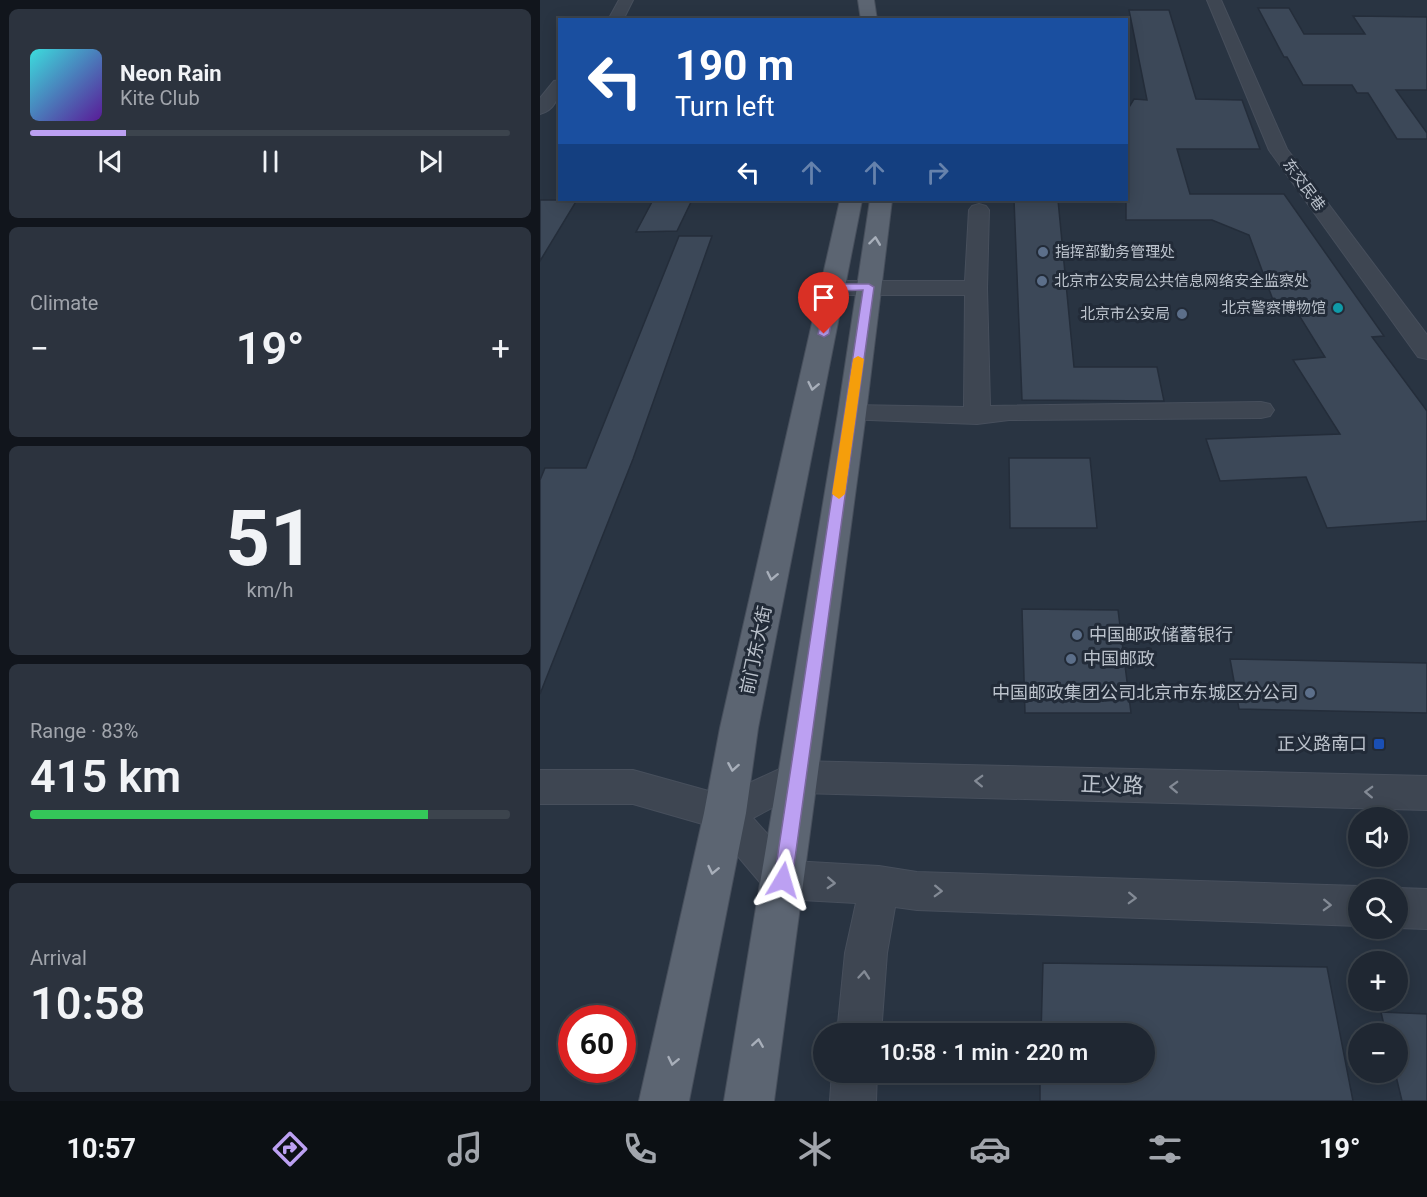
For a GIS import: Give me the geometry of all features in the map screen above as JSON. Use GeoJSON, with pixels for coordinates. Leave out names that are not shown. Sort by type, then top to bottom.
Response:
{"type":"FeatureCollection","features":[{"type":"Feature","properties":{"kind":"main road"},"geometry":{"type":"LineString","coordinates":[[866,0],[869,18]]}},
{"type":"Feature","properties":{"kind":"main road","name":"前门东大街"},"geometry":{"type":"LineString","coordinates":[[664,1101],[725,813],[739,728],[852,201]]}},
{"type":"Feature","properties":{"kind":"main road"},"geometry":{"type":"LineString","coordinates":[[749,1101],[852,413],[880,201]]}},
{"type":"Feature","properties":{"kind":"street"},"geometry":{"type":"LineString","coordinates":[[616,18],[626,0]]}},
{"type":"Feature","properties":{"kind":"street","name":"东交民巷"},"geometry":{"type":"LineString","coordinates":[[1214,0],[1278,150],[1427,352]]}},
{"type":"Feature","properties":{"kind":"street"},"geometry":{"type":"LineString","coordinates":[[540,109],[558,87]]}},
{"type":"Feature","properties":{"kind":"street"},"geometry":{"type":"LineString","coordinates":[[977,416],[976,288],[979,210]]}},
{"type":"Feature","properties":{"kind":"street"},"geometry":{"type":"LineString","coordinates":[[834,288],[976,288]]}},
{"type":"Feature","properties":{"kind":"street"},"geometry":{"type":"LineString","coordinates":[[852,413],[977,416],[1009,412],[1261,410]]}},
{"type":"Feature","properties":{"kind":"street"},"geometry":{"type":"LineString","coordinates":[[725,813],[796,777]]}},
{"type":"Feature","properties":{"kind":"street","name":"正义路"},"geometry":{"type":"LineString","coordinates":[[796,777],[1427,794]]}},
{"type":"Feature","properties":{"kind":"street"},"geometry":{"type":"LineString","coordinates":[[540,787],[633,787],[725,813],[783,880],[879,885],[917,891],[1348,906]]}},
{"type":"Feature","properties":{"kind":"street"},"geometry":{"type":"LineString","coordinates":[[860,1023],[867,953],[879,885]]}},
{"type":"Feature","properties":{"kind":"street"},"geometry":{"type":"LineString","coordinates":[[1408,908],[1427,909]]}},
{"type":"Feature","properties":{"kind":"street"},"geometry":{"type":"LineString","coordinates":[[853,1101],[854,1083]]}},
{"type":"Feature","properties":{"kind":"building"},"geometry":{"type":"Polygon","coordinates":[[[1258,8],[1289,8],[1304,34],[1365,34],[1353,16],[1427,17],[1427,90],[1396,90],[1427,133],[1427,139],[1397,139],[1368,93],[1357,93],[1352,85],[1303,85],[1287,57],[1284,57],[1258,8]]]}},
{"type":"Feature","properties":{"kind":"building"},"geometry":{"type":"Polygon","coordinates":[[[1129,10],[1169,10],[1196,99],[1242,100],[1260,149],[1177,149],[1190,194],[1284,194],[1384,336],[1372,337],[1427,411],[1427,521],[1327,528],[1306,477],[1220,481],[1206,439],[1340,434],[1293,360],[1325,357],[1289,299],[1273,300],[1249,235],[1212,220],[1126,220],[1128,109],[1134,99],[1147,100],[1129,10]]]}},
{"type":"Feature","properties":{"kind":"building"},"geometry":{"type":"Polygon","coordinates":[[[540,200],[576,201],[540,261],[540,200]]]}},
{"type":"Feature","properties":{"kind":"building"},"geometry":{"type":"Polygon","coordinates":[[[652,201],[692,201],[677,231],[636,232],[652,201]]]}},
{"type":"Feature","properties":{"kind":"building"},"geometry":{"type":"Polygon","coordinates":[[[1014,201],[1058,201],[1074,367],[1157,367],[1164,401],[1022,400],[1014,201]]]}},
{"type":"Feature","properties":{"kind":"building"},"geometry":{"type":"Polygon","coordinates":[[[679,236],[712,236],[633,459],[540,694],[540,480],[545,468],[586,468],[679,236]]]}},
{"type":"Feature","properties":{"kind":"building"},"geometry":{"type":"Polygon","coordinates":[[[1009,458],[1090,458],[1097,528],[1010,528],[1009,458]]]}},
{"type":"Feature","properties":{"kind":"building"},"geometry":{"type":"Polygon","coordinates":[[[1022,609],[1118,610],[1131,713],[1025,713],[1022,609]]]}},
{"type":"Feature","properties":{"kind":"building"},"geometry":{"type":"Polygon","coordinates":[[[1230,659],[1427,663],[1427,713],[1239,709],[1230,659]]]}},
{"type":"Feature","properties":{"kind":"building"},"geometry":{"type":"Polygon","coordinates":[[[1043,963],[1327,967],[1353,1101],[1040,1101],[1040,1083],[1155,1083],[1155,1023],[1041,1023],[1043,963]]]}},
{"type":"Feature","properties":{"kind":"building"},"geometry":{"type":"Polygon","coordinates":[[[1381,1012],[1427,1014],[1427,1101],[1402,1101],[1398,1083],[1408,1083],[1408,1023],[1384,1023],[1381,1012]]]}},
{"type":"Feature","properties":{"kind":"slow traffic"},"geometry":{"type":"LineString","coordinates":[[839,494],[858,359]]}},
{"type":"Feature","properties":{"kind":"place","name":"指挥部勤务管理处"},"geometry":{"type":"Point","coordinates":[1043,252]}},
{"type":"Feature","properties":{"kind":"place","name":"北京市公安局公共信息网络安全监察处"},"geometry":{"type":"Point","coordinates":[1042,281]}},
{"type":"Feature","properties":{"kind":"place","name":"北京警察博物馆"},"geometry":{"type":"Point","coordinates":[1338,308]}},
{"type":"Feature","properties":{"kind":"place","name":"北京市公安局"},"geometry":{"type":"Point","coordinates":[1182,314]}},
{"type":"Feature","properties":{"kind":"place","name":"中国邮政储蓄银行"},"geometry":{"type":"Point","coordinates":[1077,635]}},
{"type":"Feature","properties":{"kind":"place","name":"中国邮政"},"geometry":{"type":"Point","coordinates":[1071,659]}},
{"type":"Feature","properties":{"kind":"place","name":"中国邮政集团公司北京市东城区分公司"},"geometry":{"type":"Point","coordinates":[1310,693]}},
{"type":"Feature","properties":{"kind":"place","name":"正义路南口"},"geometry":{"type":"Point","coordinates":[1379,744]}},
{"type":"Feature","properties":{"kind":"route"},"geometry":{"type":"LineString","coordinates":[[783,880],[803,728],[852,413],[869,287],[834,288],[824,334]]}}]}
